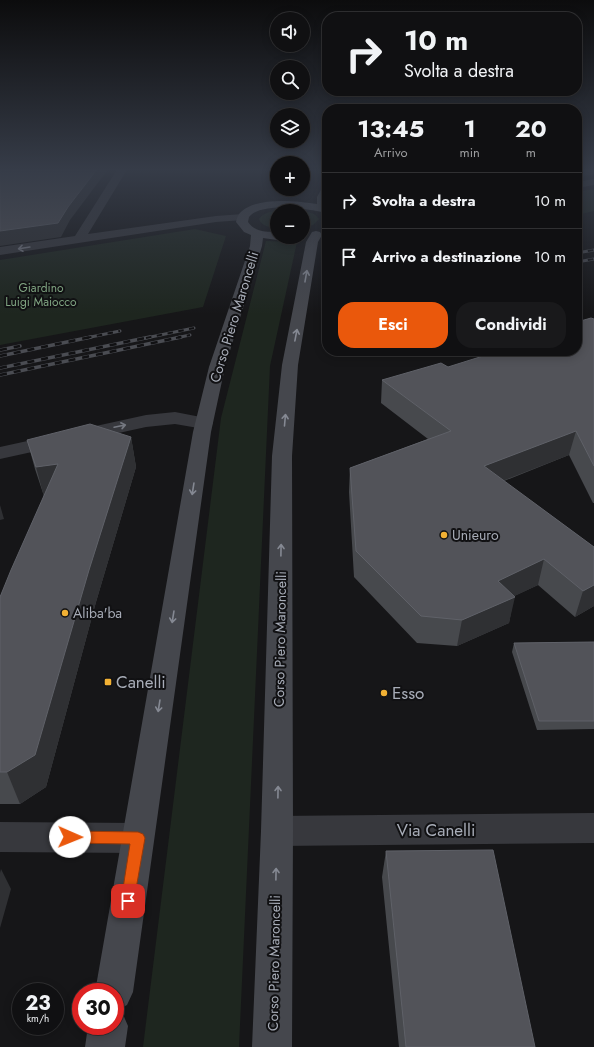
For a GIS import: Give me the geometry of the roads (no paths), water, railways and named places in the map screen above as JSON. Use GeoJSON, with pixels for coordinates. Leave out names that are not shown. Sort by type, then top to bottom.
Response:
{"type":"FeatureCollection","features":[{"type":"Feature","properties":{"kind":"main road"},"geometry":{"type":"LineString","coordinates":[[243,217],[242,222],[244,226],[257,234],[270,235]]}},
{"type":"Feature","properties":{"kind":"main road"},"geometry":{"type":"LineString","coordinates":[[310,235],[322,233]]}},
{"type":"Feature","properties":{"kind":"main road","name":"Corso Piero Maroncelli"},"geometry":{"type":"LineString","coordinates":[[272,1047],[277,831],[282,456],[290,365],[312,242],[322,233]]}},
{"type":"Feature","properties":{"kind":"main road","name":"Corso Piero Maroncelli"},"geometry":{"type":"LineString","coordinates":[[115,983],[204,423],[217,367],[256,246],[257,234]]}},
{"type":"Feature","properties":{"kind":"main road"},"geometry":{"type":"LineString","coordinates":[[105,1047],[107,1035]]}},
{"type":"Feature","properties":{"kind":"street"},"geometry":{"type":"LineString","coordinates":[[79,239],[93,217]]}},
{"type":"Feature","properties":{"kind":"street"},"geometry":{"type":"LineString","coordinates":[[0,251],[216,219],[243,217]]}},
{"type":"Feature","properties":{"kind":"street"},"geometry":{"type":"LineString","coordinates":[[0,452],[146,421],[175,418],[204,423]]}},
{"type":"Feature","properties":{"kind":"street","name":"Via Canelli"},"geometry":{"type":"LineString","coordinates":[[277,831],[594,828]]}},
{"type":"Feature","properties":{"kind":"street"},"geometry":{"type":"LineString","coordinates":[[0,837],[138,838]]}},
{"type":"Feature","properties":{"kind":"railway"},"geometry":{"type":"LineString","coordinates":[[582,252],[594,250]]}},
{"type":"Feature","properties":{"kind":"railway"},"geometry":{"type":"LineString","coordinates":[[582,261],[594,259]]}},
{"type":"Feature","properties":{"kind":"railway"},"geometry":{"type":"LineString","coordinates":[[146,338],[194,328]]}},
{"type":"Feature","properties":{"kind":"railway"},"geometry":{"type":"LineString","coordinates":[[86,338],[120,331]]}},
{"type":"Feature","properties":{"kind":"railway"},"geometry":{"type":"LineString","coordinates":[[176,338],[190,335]]}},
{"type":"Feature","properties":{"kind":"railway"},"geometry":{"type":"LineString","coordinates":[[0,356],[91,337]]}},
{"type":"Feature","properties":{"kind":"railway"},"geometry":{"type":"LineString","coordinates":[[0,368],[150,337]]}},
{"type":"Feature","properties":{"kind":"railway"},"geometry":{"type":"LineString","coordinates":[[0,375],[181,337]]}},
{"type":"Feature","properties":{"kind":"railway"},"geometry":{"type":"LineString","coordinates":[[0,350],[20,346]]}},
{"type":"Feature","properties":{"kind":"place","name":"Unieuro"},"geometry":{"type":"Point","coordinates":[444,535]}},
{"type":"Feature","properties":{"kind":"place","name":"Aliba'ba"},"geometry":{"type":"Point","coordinates":[65,613]}},
{"type":"Feature","properties":{"kind":"place","name":"Canelli"},"geometry":{"type":"Point","coordinates":[108,682]}},
{"type":"Feature","properties":{"kind":"place","name":"Esso"},"geometry":{"type":"Point","coordinates":[384,693]}},
{"type":"Feature","properties":{"kind":"park label","name":"Giardino Luigi Maiocco"},"geometry":{"type":"Point","coordinates":[41,295]}}]}
